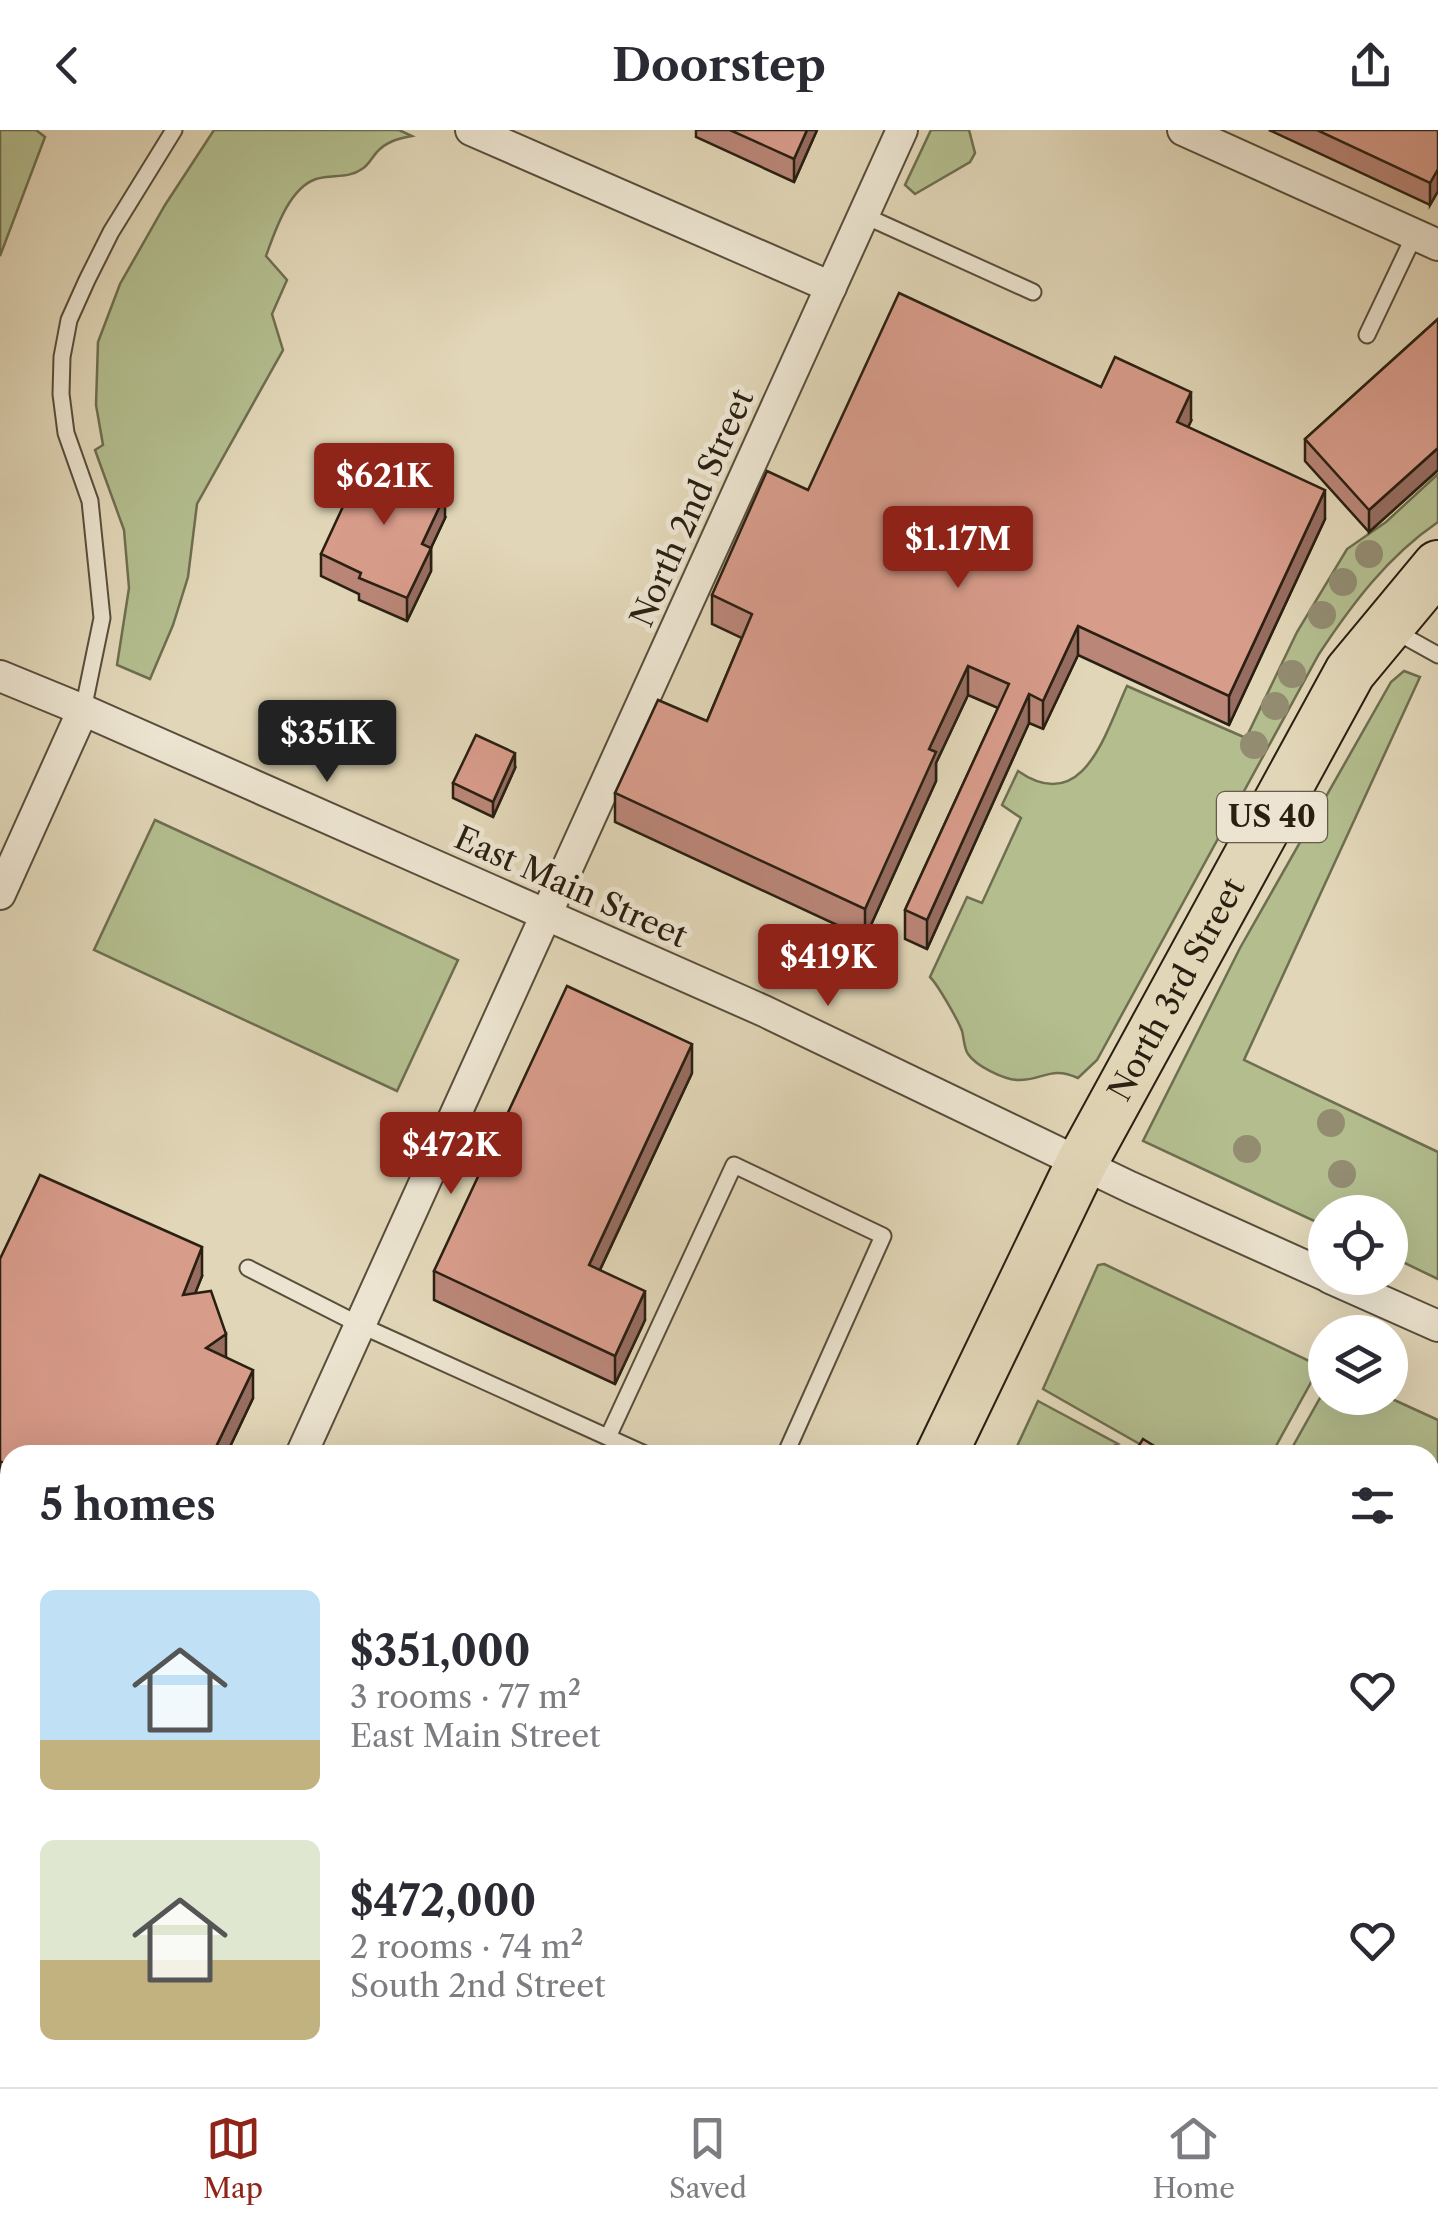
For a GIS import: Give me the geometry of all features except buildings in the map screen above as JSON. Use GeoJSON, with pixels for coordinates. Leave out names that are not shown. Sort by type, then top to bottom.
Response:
{"type":"FeatureCollection","features":[{"type":"Feature","properties":{"kind":"main road","name":"North 3rd Street"},"geometry":{"type":"LineString","coordinates":[[1081,1164],[1350,672],[1438,566]]}},
{"type":"Feature","properties":{"kind":"main road","name":"US 40"},"geometry":{"type":"LineString","coordinates":[[947,1445],[1081,1164]]}},
{"type":"Feature","properties":{"kind":"street"},"geometry":{"type":"LineString","coordinates":[[471,130],[831,287]]}},
{"type":"Feature","properties":{"kind":"street","name":"North 2nd Street"},"geometry":{"type":"LineString","coordinates":[[306,1445],[902,130]]}},
{"type":"Feature","properties":{"kind":"street"},"geometry":{"type":"LineString","coordinates":[[1183,130],[1426,240]]}},
{"type":"Feature","properties":{"kind":"street","name":"East Main Street"},"geometry":{"type":"LineString","coordinates":[[0,676],[782,1020],[1081,1164],[1308,1267]]}},
{"type":"Feature","properties":{"kind":"street"},"geometry":{"type":"LineString","coordinates":[[0,894],[83,710]]}},
{"type":"Feature","properties":{"kind":"street","name":"East Main Street"},"geometry":{"type":"LineString","coordinates":[[1370,1295],[1438,1326]]}},
{"type":"Feature","properties":{"kind":"lane"},"geometry":{"type":"LineString","coordinates":[[83,710],[102,618],[90,501],[66,433],[62,357],[70,320],[87,280],[111,232],[174,130]]}},
{"type":"Feature","properties":{"kind":"lane"},"geometry":{"type":"LineString","coordinates":[[863,216],[1032,292]]}},
{"type":"Feature","properties":{"kind":"lane"},"geometry":{"type":"LineString","coordinates":[[1367,335],[1426,240]]}},
{"type":"Feature","properties":{"kind":"lane"},"geometry":{"type":"LineString","coordinates":[[1386,626],[1438,655]]}},
{"type":"Feature","properties":{"kind":"lane"},"geometry":{"type":"LineString","coordinates":[[608,1437],[734,1165],[883,1236],[789,1445]]}},
{"type":"Feature","properties":{"kind":"lane"},"geometry":{"type":"LineString","coordinates":[[248,1268],[360,1325],[625,1445]]}},
{"type":"Feature","properties":{"kind":"green space"},"geometry":{"type":"Polygon","coordinates":[[[0,130],[36,130],[45,137],[0,256],[0,130]]]}},
{"type":"Feature","properties":{"kind":"green space"},"geometry":{"type":"Polygon","coordinates":[[[214,130],[399,130],[412,136],[385,145],[357,172],[306,184],[279,223],[266,256],[287,280],[272,314],[283,350],[197,504],[188,577],[150,679],[117,665],[129,588],[124,530],[95,450],[103,445],[96,405],[98,342],[120,284],[214,130]]]}},
{"type":"Feature","properties":{"kind":"green space"},"geometry":{"type":"Polygon","coordinates":[[[931,130],[969,130],[975,153],[970,162],[915,194],[905,185],[931,130]]]}},
{"type":"Feature","properties":{"kind":"green space"},"geometry":{"type":"Polygon","coordinates":[[[1438,474],[1438,522],[1372,582],[1319,654],[1097,1060],[1078,1078],[1053,1073],[1017,1080],[977,1063],[967,1052],[960,1026],[930,977],[967,897],[982,903],[1021,818],[1002,805],[1018,771],[1041,782],[1060,783],[1076,776],[1101,745],[1127,686],[1246,738],[1297,632],[1347,549],[1386,522],[1438,474]]]}},
{"type":"Feature","properties":{"kind":"green space"},"geometry":{"type":"Polygon","coordinates":[[[1404,671],[1420,677],[1244,1060],[1438,1152],[1438,1279],[1408,1265],[1408,1195],[1308,1195],[1308,1218],[1143,1141],[1240,948],[1391,682],[1404,671]]]}},
{"type":"Feature","properties":{"kind":"green space"},"geometry":{"type":"Polygon","coordinates":[[[155,820],[458,960],[397,1091],[94,950],[155,820]]]}},
{"type":"Feature","properties":{"kind":"green space"},"geometry":{"type":"Polygon","coordinates":[[[1104,1264],[1308,1360],[1308,1388],[1277,1445],[1141,1445],[1043,1389],[1098,1265],[1104,1264]]]}},
{"type":"Feature","properties":{"kind":"green space"},"geometry":{"type":"Polygon","coordinates":[[[1038,1401],[1118,1444],[1116,1445],[1018,1445],[1038,1401]]]}},
{"type":"Feature","properties":{"kind":"green space"},"geometry":{"type":"Polygon","coordinates":[[[1408,1406],[1438,1420],[1438,1445],[1294,1445],[1310,1415],[1408,1415],[1408,1406]]]}}]}
